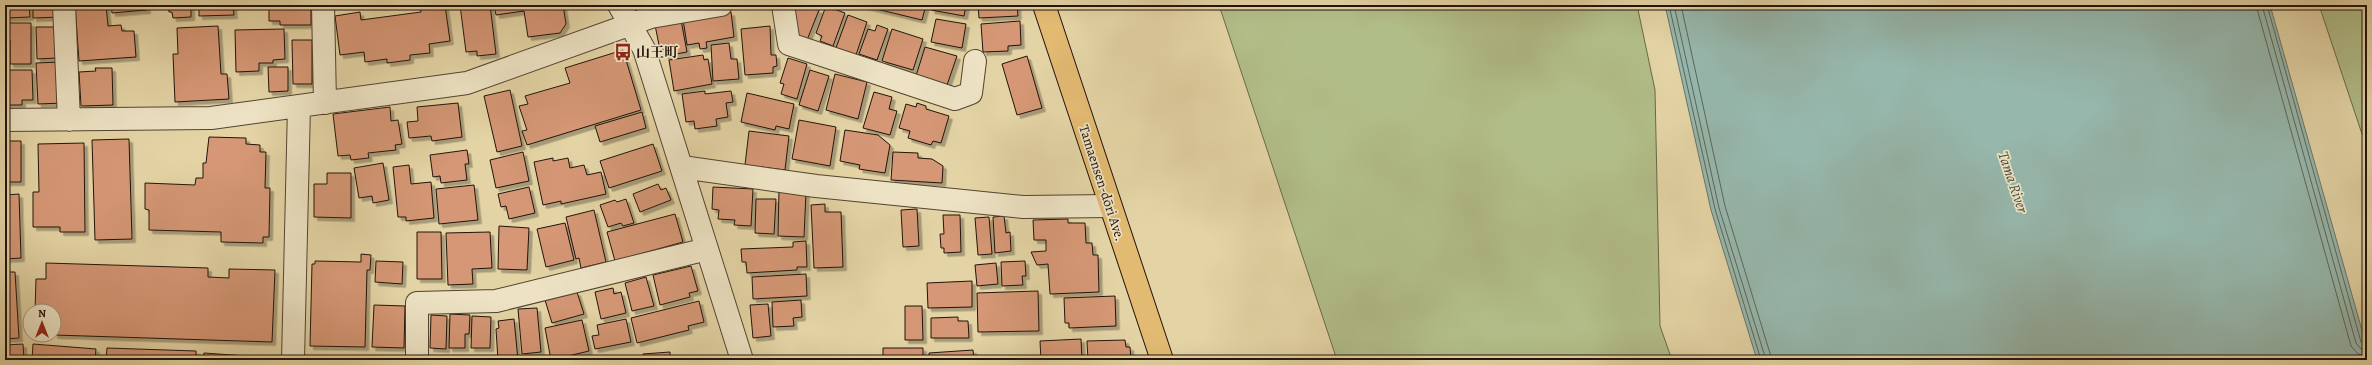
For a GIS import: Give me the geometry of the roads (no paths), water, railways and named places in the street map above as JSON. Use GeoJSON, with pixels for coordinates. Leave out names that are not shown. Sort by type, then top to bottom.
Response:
{"type":"FeatureCollection","features":[{"type":"Feature","properties":{"kind":"main road","name":"Tamaensen-dōri Ave."},"geometry":{"type":"LineString","coordinates":[[1044,5],[1162,360]]}},
{"type":"Feature","properties":{"kind":"street"},"geometry":{"type":"LineString","coordinates":[[64,5],[69,120]]}},
{"type":"Feature","properties":{"kind":"street"},"geometry":{"type":"LineString","coordinates":[[323,5],[325,103]]}},
{"type":"Feature","properties":{"kind":"street"},"geometry":{"type":"LineString","coordinates":[[5,120],[211,118],[467,83],[624,14],[651,17],[721,5]]}},
{"type":"Feature","properties":{"kind":"street"},"geometry":{"type":"LineString","coordinates":[[783,5],[789,44],[956,100],[971,93],[975,61]]}},
{"type":"Feature","properties":{"kind":"street"},"geometry":{"type":"LineString","coordinates":[[624,14],[644,49],[742,360]]}},
{"type":"Feature","properties":{"kind":"street"},"geometry":{"type":"LineString","coordinates":[[293,360],[299,106]]}},
{"type":"Feature","properties":{"kind":"street"},"geometry":{"type":"LineString","coordinates":[[682,167],[816,186],[1023,207],[1110,206]]}},
{"type":"Feature","properties":{"kind":"street"},"geometry":{"type":"LineString","coordinates":[[417,360],[417,303],[496,301],[707,249]]}},
{"type":"Feature","properties":{"kind":"water","name":"Tama River"},"geometry":{"type":"Polygon","coordinates":[[[1665,5],[2270,5],[2367,348],[2367,360],[1757,360],[1711,210],[1665,5]]]}},
{"type":"Feature","properties":{"kind":"place","name":"山王町"},"geometry":{"type":"Point","coordinates":[623,52]}}]}
